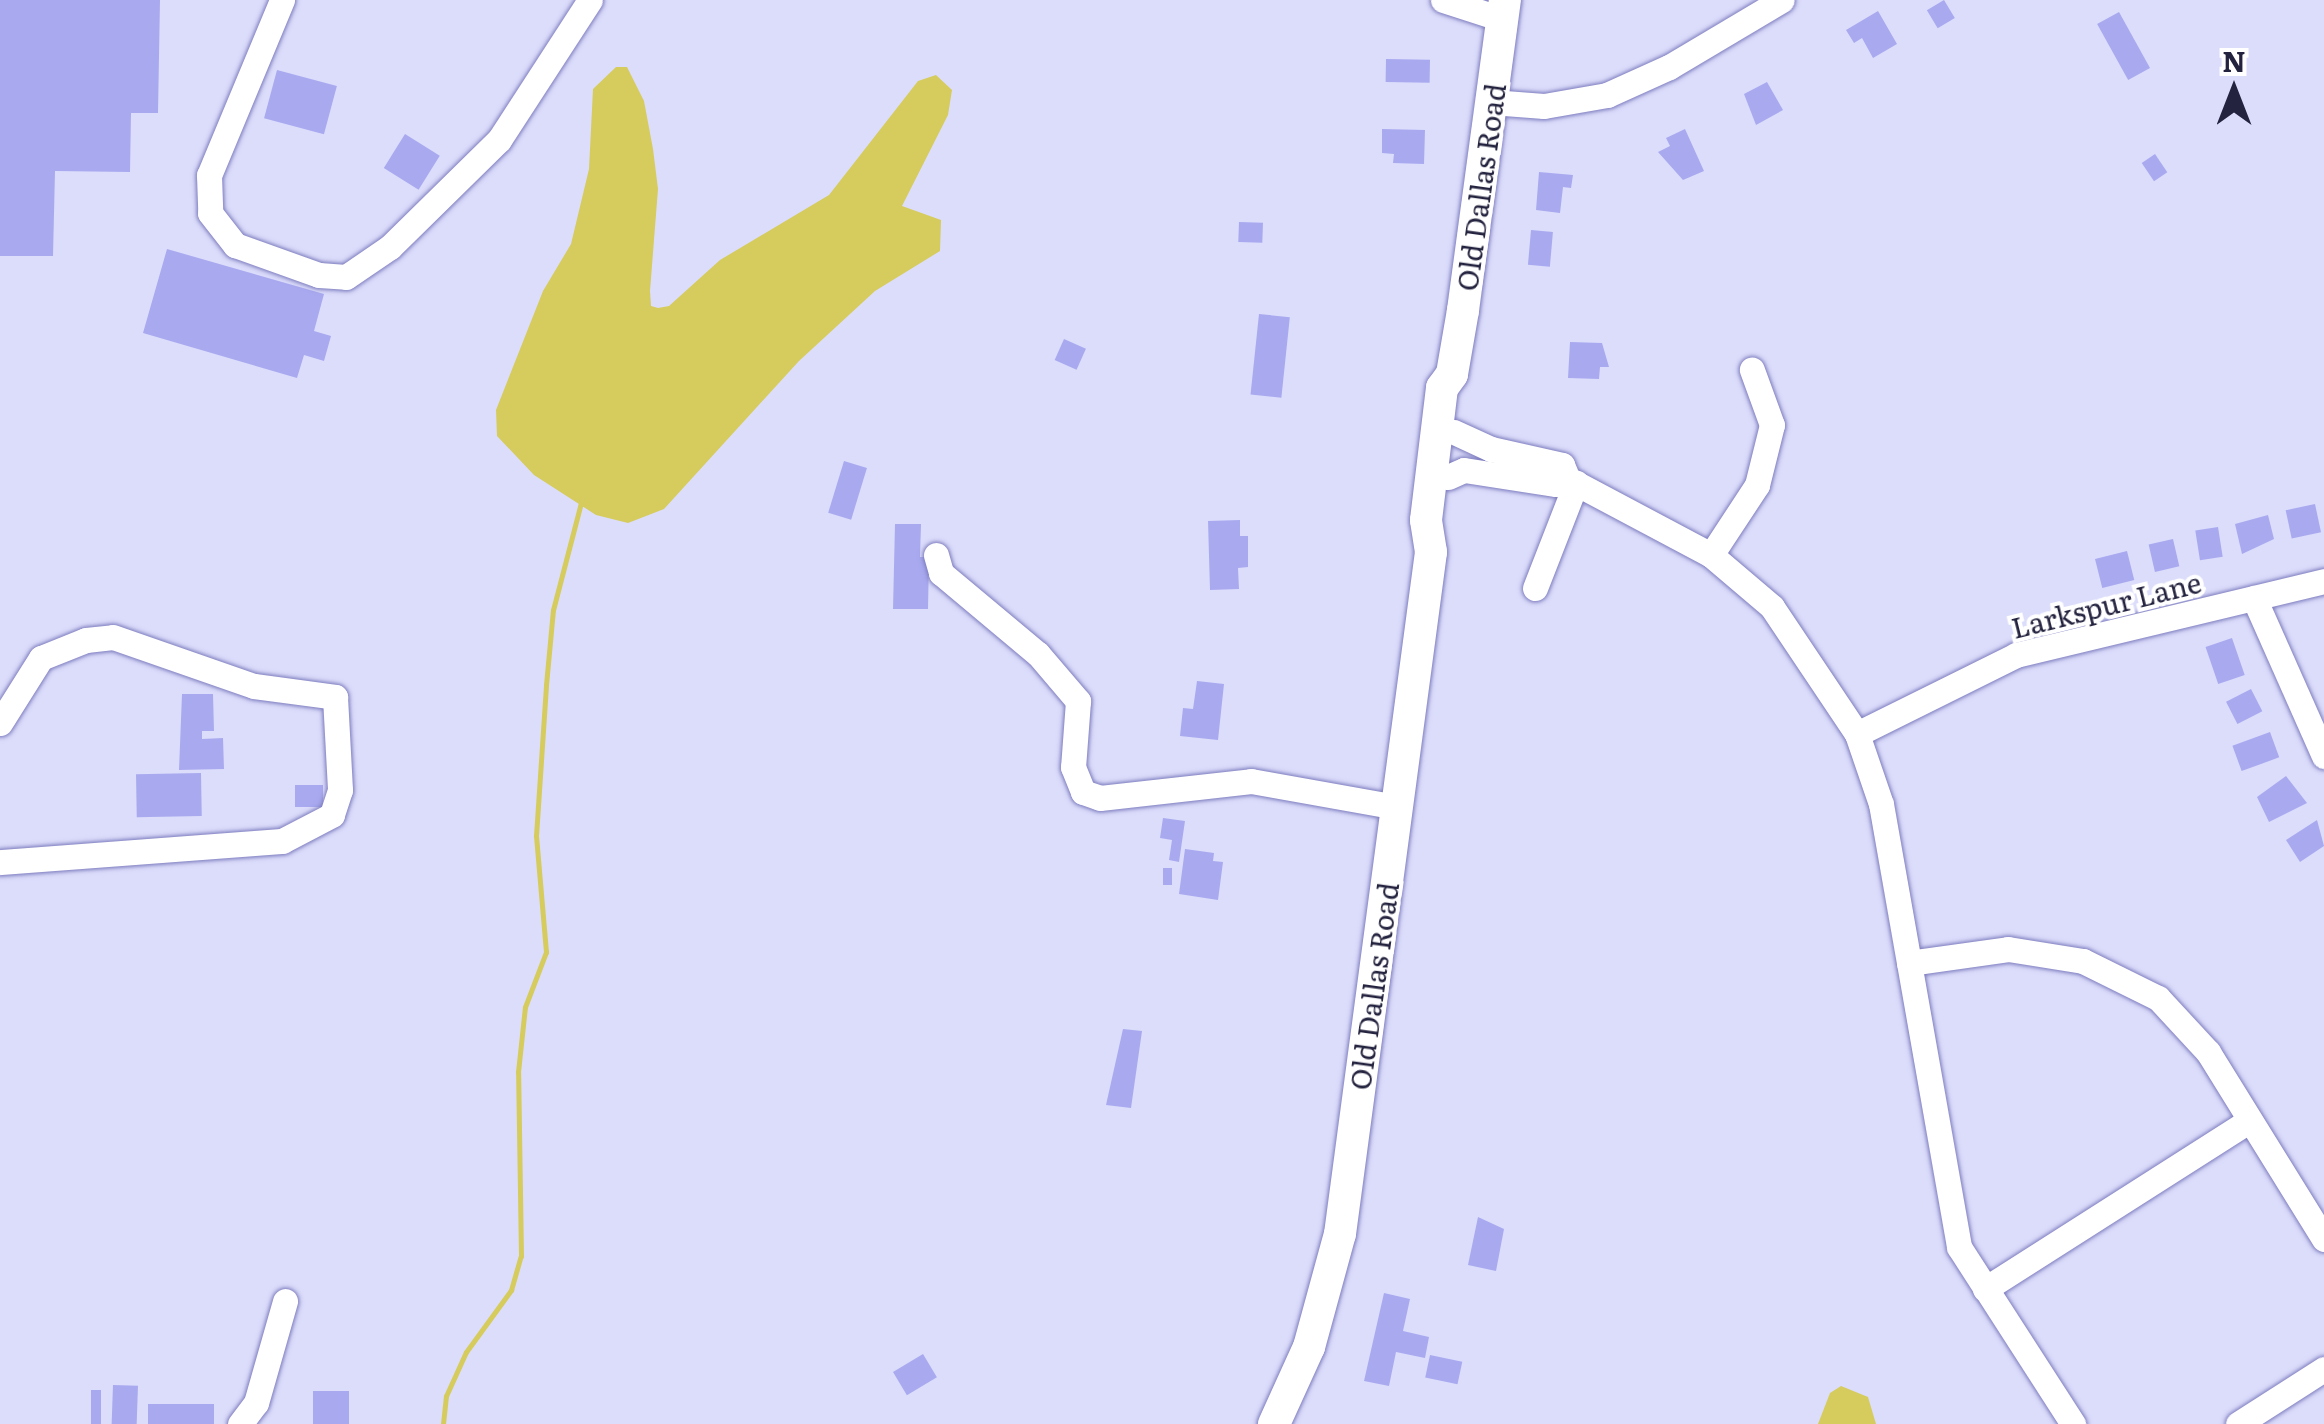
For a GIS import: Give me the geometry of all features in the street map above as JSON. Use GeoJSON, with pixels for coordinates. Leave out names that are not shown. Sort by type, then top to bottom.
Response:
{"type":"FeatureCollection","features":[{"type":"Feature","properties":{"kind":"main road","name":"Old Dallas Road"},"geometry":{"type":"LineString","coordinates":[[1274,1424],[1309,1346],[1340,1234],[1432,537],[1426,520],[1442,388],[1452,374],[1503,10]]}},
{"type":"Feature","properties":{"kind":"main road","name":"Old Dallas Road"},"geometry":{"type":"LineString","coordinates":[[1432,537],[1441,525],[1454,432],[1458,391],[1452,374]]}},
{"type":"Feature","properties":{"kind":"street"},"geometry":{"type":"LineString","coordinates":[[282,0],[209,174],[210,213],[235,245],[319,275],[346,277],[390,247],[499,140],[590,0]]}},
{"type":"Feature","properties":{"kind":"street"},"geometry":{"type":"LineString","coordinates":[[1442,0],[1503,10]]}},
{"type":"Feature","properties":{"kind":"street"},"geometry":{"type":"LineString","coordinates":[[1491,102],[1563,105],[1620,90],[1782,0]]}},
{"type":"Feature","properties":{"kind":"street"},"geometry":{"type":"LineString","coordinates":[[1711,555],[1757,485],[1772,425],[1752,370]]}},
{"type":"Feature","properties":{"kind":"street"},"geometry":{"type":"LineString","coordinates":[[1454,432],[1491,449],[1562,465],[1572,481],[1711,555],[1772,607],[1857,734],[1880,804],[1959,1247],[2073,1424]]}},
{"type":"Feature","properties":{"kind":"street"},"geometry":{"type":"LineString","coordinates":[[1448,477],[1464,470],[1556,484],[1572,481]]}},
{"type":"Feature","properties":{"kind":"street"},"geometry":{"type":"LineString","coordinates":[[1535,588],[1572,481]]}},
{"type":"Feature","properties":{"kind":"street"},"geometry":{"type":"LineString","coordinates":[[936,555],[940,573],[1038,654],[1078,700],[1073,768],[1083,792],[1100,798],[1251,781],[1397,807]]}},
{"type":"Feature","properties":{"kind":"street","name":"Larkspur Lane"},"geometry":{"type":"LineString","coordinates":[[1857,734],[2016,655],[2324,580]]}},
{"type":"Feature","properties":{"kind":"street"},"geometry":{"type":"LineString","coordinates":[[2254,598],[2324,756]]}},
{"type":"Feature","properties":{"kind":"street"},"geometry":{"type":"LineString","coordinates":[[0,723],[42,658],[86,640],[113,638],[254,686],[335,697],[340,790],[332,815],[282,841],[0,862]]}},
{"type":"Feature","properties":{"kind":"street"},"geometry":{"type":"LineString","coordinates":[[1910,963],[2008,949],[2083,960],[2158,998],[2208,1052],[2324,1239]]}},
{"type":"Feature","properties":{"kind":"street"},"geometry":{"type":"LineString","coordinates":[[1985,1289],[2249,1121]]}},
{"type":"Feature","properties":{"kind":"street"},"geometry":{"type":"LineString","coordinates":[[240,1424],[256,1402],[285,1301]]}},
{"type":"Feature","properties":{"kind":"street"},"geometry":{"type":"LineString","coordinates":[[2238,1424],[2324,1369]]}},
{"type":"Feature","properties":{"kind":"shaded area"},"geometry":{"type":"Polygon","coordinates":[[[616,67],[627,67],[644,101],[653,149],[658,189],[650,291],[651,306],[658,308],[669,306],[720,260],[829,195],[918,81],[936,75],[952,90],[948,115],[902,206],[941,220],[940,251],[875,291],[799,361],[664,509],[628,523],[596,515],[534,475],[497,436],[496,410],[543,291],[571,244],[589,169],[593,89],[616,67]]]}},
{"type":"Feature","properties":{"kind":"shaded area"},"geometry":{"type":"Polygon","coordinates":[[[1841,1386],[1868,1397],[1876,1424],[1818,1424],[1830,1393],[1841,1386]]]}},
{"type":"Feature","properties":{"kind":"building"},"geometry":{"type":"Polygon","coordinates":[[[0,0],[160,0],[158,113],[131,113],[130,172],[55,171],[53,256],[0,256],[0,0]]]}},
{"type":"Feature","properties":{"kind":"building"},"geometry":{"type":"Polygon","coordinates":[[[1944,0],[1955,18],[1938,28],[1927,10],[1944,0]]]}},
{"type":"Feature","properties":{"kind":"building"},"geometry":{"type":"Polygon","coordinates":[[[1878,11],[1897,44],[1873,58],[1862,38],[1854,43],[1846,30],[1878,11]]]}},
{"type":"Feature","properties":{"kind":"building"},"geometry":{"type":"Polygon","coordinates":[[[2119,12],[2150,68],[2128,80],[2097,24],[2119,12]]]}},
{"type":"Feature","properties":{"kind":"building"},"geometry":{"type":"Polygon","coordinates":[[[1386,59],[1430,60],[1430,83],[1386,82],[1386,59]]]}},
{"type":"Feature","properties":{"kind":"building"},"geometry":{"type":"Polygon","coordinates":[[[277,70],[337,86],[324,134],[264,118],[277,70]]]}},
{"type":"Feature","properties":{"kind":"building"},"geometry":{"type":"Polygon","coordinates":[[[1767,82],[1783,110],[1756,125],[1744,94],[1767,82]]]}},
{"type":"Feature","properties":{"kind":"building"},"geometry":{"type":"Polygon","coordinates":[[[1382,129],[1425,130],[1424,164],[1393,163],[1394,154],[1382,153],[1382,129]]]}},
{"type":"Feature","properties":{"kind":"building"},"geometry":{"type":"Polygon","coordinates":[[[1685,129],[1704,171],[1683,180],[1658,152],[1670,146],[1666,138],[1685,129]]]}},
{"type":"Feature","properties":{"kind":"building"},"geometry":{"type":"Polygon","coordinates":[[[405,134],[440,156],[419,190],[384,168],[405,134]]]}},
{"type":"Feature","properties":{"kind":"building"},"geometry":{"type":"Polygon","coordinates":[[[2155,154],[2167,172],[2154,181],[2142,163],[2155,154]]]}},
{"type":"Feature","properties":{"kind":"building"},"geometry":{"type":"Polygon","coordinates":[[[1539,172],[1573,175],[1571,188],[1563,187],[1560,213],[1536,210],[1539,172]]]}},
{"type":"Feature","properties":{"kind":"building"},"geometry":{"type":"Polygon","coordinates":[[[1239,222],[1263,223],[1262,243],[1238,242],[1239,222]]]}},
{"type":"Feature","properties":{"kind":"building"},"geometry":{"type":"Polygon","coordinates":[[[1531,230],[1553,232],[1550,267],[1528,265],[1531,230]]]}},
{"type":"Feature","properties":{"kind":"building"},"geometry":{"type":"Polygon","coordinates":[[[167,249],[324,294],[314,331],[331,336],[324,361],[304,355],[297,378],[143,333],[167,249]]]}},
{"type":"Feature","properties":{"kind":"building"},"geometry":{"type":"Polygon","coordinates":[[[1259,314],[1290,317],[1281,398],[1251,395],[1259,314]]]}},
{"type":"Feature","properties":{"kind":"building"},"geometry":{"type":"Polygon","coordinates":[[[1064,339],[1086,349],[1077,370],[1055,360],[1064,339]]]}},
{"type":"Feature","properties":{"kind":"building"},"geometry":{"type":"Polygon","coordinates":[[[1570,342],[1602,343],[1609,367],[1600,367],[1599,379],[1568,378],[1570,342]]]}},
{"type":"Feature","properties":{"kind":"building"},"geometry":{"type":"Polygon","coordinates":[[[844,461],[867,468],[851,520],[828,513],[844,461]]]}},
{"type":"Feature","properties":{"kind":"building"},"geometry":{"type":"Polygon","coordinates":[[[2315,504],[2321,532],[2292,539],[2286,510],[2315,504]]]}},
{"type":"Feature","properties":{"kind":"building"},"geometry":{"type":"Polygon","coordinates":[[[2268,515],[2274,539],[2242,554],[2235,524],[2268,515]]]}},
{"type":"Feature","properties":{"kind":"building"},"geometry":{"type":"Polygon","coordinates":[[[1240,520],[1240,536],[1248,536],[1248,567],[1238,568],[1239,589],[1210,590],[1208,521],[1240,520]]]}},
{"type":"Feature","properties":{"kind":"building"},"geometry":{"type":"Polygon","coordinates":[[[895,524],[921,524],[920,557],[929,557],[928,609],[893,609],[895,524]]]}},
{"type":"Feature","properties":{"kind":"building"},"geometry":{"type":"Polygon","coordinates":[[[2218,527],[2223,557],[2200,560],[2195,531],[2218,527]]]}},
{"type":"Feature","properties":{"kind":"building"},"geometry":{"type":"Polygon","coordinates":[[[2173,539],[2179,566],[2155,572],[2149,545],[2173,539]]]}},
{"type":"Feature","properties":{"kind":"building"},"geometry":{"type":"Polygon","coordinates":[[[2127,551],[2134,580],[2102,588],[2095,559],[2127,551]]]}},
{"type":"Feature","properties":{"kind":"building"},"geometry":{"type":"Polygon","coordinates":[[[2232,638],[2245,675],[2218,684],[2206,647],[2232,638]]]}},
{"type":"Feature","properties":{"kind":"building"},"geometry":{"type":"Polygon","coordinates":[[[1197,681],[1224,684],[1218,740],[1180,736],[1183,708],[1193,709],[1197,681]]]}},
{"type":"Feature","properties":{"kind":"building"},"geometry":{"type":"Polygon","coordinates":[[[2251,689],[2262,711],[2237,724],[2226,702],[2251,689]]]}},
{"type":"Feature","properties":{"kind":"building"},"geometry":{"type":"Polygon","coordinates":[[[182,694],[213,694],[214,731],[202,731],[202,739],[223,738],[224,769],[179,770],[182,694]]]}},
{"type":"Feature","properties":{"kind":"building"},"geometry":{"type":"Polygon","coordinates":[[[2270,732],[2279,757],[2242,771],[2232,746],[2270,732]]]}},
{"type":"Feature","properties":{"kind":"building"},"geometry":{"type":"Polygon","coordinates":[[[201,773],[202,816],[137,817],[136,774],[201,773]]]}},
{"type":"Feature","properties":{"kind":"building"},"geometry":{"type":"Polygon","coordinates":[[[2286,776],[2307,803],[2269,822],[2257,797],[2286,776]]]}},
{"type":"Feature","properties":{"kind":"building"},"geometry":{"type":"Polygon","coordinates":[[[295,785],[323,785],[323,807],[295,807],[295,785]]]}},
{"type":"Feature","properties":{"kind":"building"},"geometry":{"type":"Polygon","coordinates":[[[1163,818],[1185,821],[1179,862],[1169,860],[1172,840],[1160,838],[1163,818]]]}},
{"type":"Feature","properties":{"kind":"building"},"geometry":{"type":"Polygon","coordinates":[[[2317,820],[2324,846],[2300,862],[2286,840],[2317,820]]]}},
{"type":"Feature","properties":{"kind":"building"},"geometry":{"type":"Polygon","coordinates":[[[1185,849],[1214,853],[1213,861],[1223,862],[1218,900],[1179,894],[1185,849]]]}},
{"type":"Feature","properties":{"kind":"building"},"geometry":{"type":"Polygon","coordinates":[[[1163,868],[1172,868],[1172,885],[1163,885],[1163,868]]]}},
{"type":"Feature","properties":{"kind":"building"},"geometry":{"type":"Polygon","coordinates":[[[1123,1029],[1142,1031],[1131,1108],[1106,1105],[1123,1029]]]}},
{"type":"Feature","properties":{"kind":"building"},"geometry":{"type":"Polygon","coordinates":[[[1478,1217],[1504,1229],[1496,1271],[1468,1265],[1478,1217]]]}},
{"type":"Feature","properties":{"kind":"building"},"geometry":{"type":"Polygon","coordinates":[[[1384,1293],[1410,1299],[1403,1331],[1429,1337],[1425,1358],[1396,1352],[1389,1386],[1364,1381],[1384,1293]]]}},
{"type":"Feature","properties":{"kind":"building"},"geometry":{"type":"Polygon","coordinates":[[[923,1354],[937,1377],[907,1395],[893,1372],[923,1354]]]}},
{"type":"Feature","properties":{"kind":"building"},"geometry":{"type":"Polygon","coordinates":[[[1430,1355],[1462,1362],[1457,1384],[1425,1377],[1430,1355]]]}},
{"type":"Feature","properties":{"kind":"building"},"geometry":{"type":"Polygon","coordinates":[[[113,1385],[138,1386],[137,1424],[112,1424],[113,1385]]]}},
{"type":"Feature","properties":{"kind":"building"},"geometry":{"type":"Polygon","coordinates":[[[91,1390],[101,1390],[101,1424],[91,1424],[91,1390]]]}},
{"type":"Feature","properties":{"kind":"building"},"geometry":{"type":"Polygon","coordinates":[[[313,1391],[349,1391],[349,1424],[313,1424],[313,1391]]]}},
{"type":"Feature","properties":{"kind":"building"},"geometry":{"type":"Polygon","coordinates":[[[148,1404],[214,1404],[214,1424],[148,1424],[148,1404]]]}},
{"type":"Feature","properties":{"kind":"waterway"},"geometry":{"type":"LineString","coordinates":[[443,1424],[446,1396],[466,1352],[511,1290],[521,1256],[518,1072],[525,1007],[546,952],[536,836],[546,685],[553,610],[582,499]]}}]}
